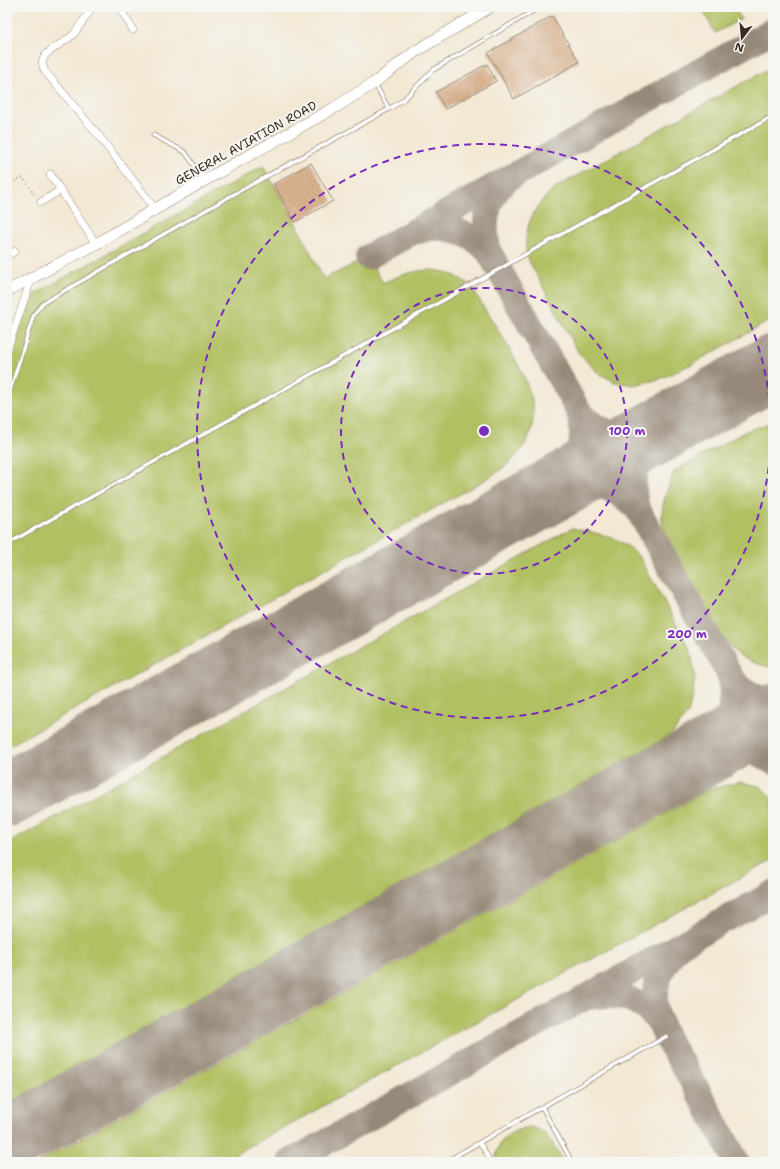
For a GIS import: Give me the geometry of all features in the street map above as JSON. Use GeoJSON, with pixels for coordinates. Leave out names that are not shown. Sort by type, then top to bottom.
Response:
{"type":"FeatureCollection","features":[{"type":"Feature","properties":{"kind":"main road","name":"GENERAL AVIATION ROAD"},"geometry":{"type":"LineString","coordinates":[[7,291],[31,280],[96,244],[156,210],[204,180],[334,108],[374,83],[416,51],[490,7]]}},
{"type":"Feature","properties":{"kind":"street"},"geometry":{"type":"LineString","coordinates":[[93,7],[73,35],[46,54],[42,62],[44,70],[99,136],[156,210]]}},
{"type":"Feature","properties":{"kind":"street"},"geometry":{"type":"LineString","coordinates":[[119,7],[133,30]]}},
{"type":"Feature","properties":{"kind":"street"},"geometry":{"type":"LineString","coordinates":[[50,174],[62,190],[96,244]]}},
{"type":"Feature","properties":{"kind":"street"},"geometry":{"type":"LineString","coordinates":[[41,202],[62,190]]}},
{"type":"Feature","properties":{"kind":"street"},"geometry":{"type":"LineString","coordinates":[[7,256],[15,251]]}},
{"type":"Feature","properties":{"kind":"street"},"geometry":{"type":"LineString","coordinates":[[7,350],[31,280]]}},
{"type":"Feature","properties":{"kind":"lane"},"geometry":{"type":"LineString","coordinates":[[7,400],[34,314],[43,303],[226,198],[388,109],[403,100],[433,70],[540,7]]}},
{"type":"Feature","properties":{"kind":"lane"},"geometry":{"type":"LineString","coordinates":[[374,83],[388,109]]}},
{"type":"Feature","properties":{"kind":"lane"},"geometry":{"type":"LineString","coordinates":[[7,544],[773,116]]}},
{"type":"Feature","properties":{"kind":"lane"},"geometry":{"type":"LineString","coordinates":[[153,135],[185,152],[204,180]]}},
{"type":"Feature","properties":{"kind":"lane"},"geometry":{"type":"LineString","coordinates":[[445,1162],[667,1036]]}},
{"type":"Feature","properties":{"kind":"lane"},"geometry":{"type":"LineString","coordinates":[[542,1107],[572,1162]]}},
{"type":"Feature","properties":{"kind":"lane"},"geometry":{"type":"LineString","coordinates":[[480,1143],[491,1162]]}},
{"type":"Feature","properties":{"kind":"path"},"geometry":{"type":"LineString","coordinates":[[11,183],[23,178],[41,202]]}},
{"type":"Feature","properties":{"kind":"green space"},"geometry":{"type":"Polygon","coordinates":[[[713,7],[734,7],[741,19],[715,33],[704,12],[713,7]]]}},
{"type":"Feature","properties":{"kind":"green space"},"geometry":{"type":"Polygon","coordinates":[[[773,66],[773,319],[692,364],[660,379],[634,385],[615,382],[598,373],[578,352],[527,257],[526,237],[535,210],[547,195],[555,188],[773,66]]]}},
{"type":"Feature","properties":{"kind":"green space"},"geometry":{"type":"Polygon","coordinates":[[[263,166],[295,222],[324,279],[368,257],[383,283],[406,274],[429,270],[451,274],[472,288],[516,361],[530,391],[533,405],[533,416],[532,427],[528,439],[522,449],[510,462],[485,480],[7,747],[7,362],[28,298],[263,166]]]}},
{"type":"Feature","properties":{"kind":"green space"},"geometry":{"type":"Polygon","coordinates":[[[773,422],[773,668],[751,661],[739,655],[719,632],[682,568],[665,530],[662,513],[664,501],[674,471],[746,431],[773,422]]]}},
{"type":"Feature","properties":{"kind":"green space"},"geometry":{"type":"Polygon","coordinates":[[[572,528],[600,534],[617,540],[632,550],[640,558],[690,649],[695,674],[693,694],[688,713],[672,734],[7,1104],[7,844],[572,528]]]}},
{"type":"Feature","properties":{"kind":"green space"},"geometry":{"type":"Polygon","coordinates":[[[740,782],[759,786],[773,798],[773,860],[221,1162],[39,1162],[710,789],[740,782]]]}},
{"type":"Feature","properties":{"kind":"green space"},"geometry":{"type":"Polygon","coordinates":[[[529,1127],[541,1131],[546,1135],[554,1145],[563,1162],[498,1162],[496,1158],[497,1151],[506,1136],[517,1130],[529,1127]]]}},
{"type":"Feature","properties":{"kind":"building"},"geometry":{"type":"Polygon","coordinates":[[[552,16],[579,62],[514,99],[488,53],[552,16]]]}},
{"type":"Feature","properties":{"kind":"building"},"geometry":{"type":"Polygon","coordinates":[[[487,64],[496,81],[445,109],[436,92],[487,64]]]}},
{"type":"Feature","properties":{"kind":"building"},"geometry":{"type":"Polygon","coordinates":[[[311,163],[333,201],[295,222],[274,184],[311,163]]]}},
{"type":"Feature","properties":{"kind":"taxiway"},"geometry":{"type":"LineString","coordinates":[[368,257],[773,30]]}},
{"type":"Feature","properties":{"kind":"taxiway"},"geometry":{"type":"LineString","coordinates":[[506,181],[494,196],[487,214],[486,233],[489,252],[579,412],[581,423],[582,434],[579,454],[570,472],[556,489]]}},
{"type":"Feature","properties":{"kind":"taxiway"},"geometry":{"type":"LineString","coordinates":[[419,231],[438,228],[457,231],[474,239],[489,252]]}},
{"type":"Feature","properties":{"kind":"taxiway"},"geometry":{"type":"LineString","coordinates":[[718,398],[773,379]]}},
{"type":"Feature","properties":{"kind":"taxiway"},"geometry":{"type":"LineString","coordinates":[[579,412],[597,427],[616,435],[636,436],[659,431]]}},
{"type":"Feature","properties":{"kind":"taxiway"},"geometry":{"type":"LineString","coordinates":[[659,431],[645,448],[636,466],[634,486],[637,508],[773,753]]}},
{"type":"Feature","properties":{"kind":"taxiway"},"geometry":{"type":"LineString","coordinates":[[556,489],[579,484],[600,486],[618,494],[637,508]]}},
{"type":"Feature","properties":{"kind":"taxiway"},"geometry":{"type":"LineString","coordinates":[[705,754],[718,738],[727,720],[731,700],[730,679]]}},
{"type":"Feature","properties":{"kind":"taxiway"},"geometry":{"type":"LineString","coordinates":[[734,681],[752,694],[762,699],[773,701]]}},
{"type":"Feature","properties":{"kind":"taxiway"},"geometry":{"type":"LineString","coordinates":[[705,754],[732,748],[749,750],[773,762]]}},
{"type":"Feature","properties":{"kind":"taxiway"},"geometry":{"type":"LineString","coordinates":[[290,1162],[773,893]]}},
{"type":"Feature","properties":{"kind":"taxiway"},"geometry":{"type":"LineString","coordinates":[[677,948],[665,965],[657,983],[655,997],[658,1019],[668,1040],[737,1162]]}},
{"type":"Feature","properties":{"kind":"taxiway"},"geometry":{"type":"LineString","coordinates":[[590,997],[611,996],[629,999],[645,1008],[661,1023]]}},
{"type":"Feature","properties":{"kind":"runway"},"geometry":{"type":"LineString","coordinates":[[7,795],[773,367]]}},
{"type":"Feature","properties":{"kind":"runway"},"geometry":{"type":"LineString","coordinates":[[7,1141],[773,716]]}}]}
